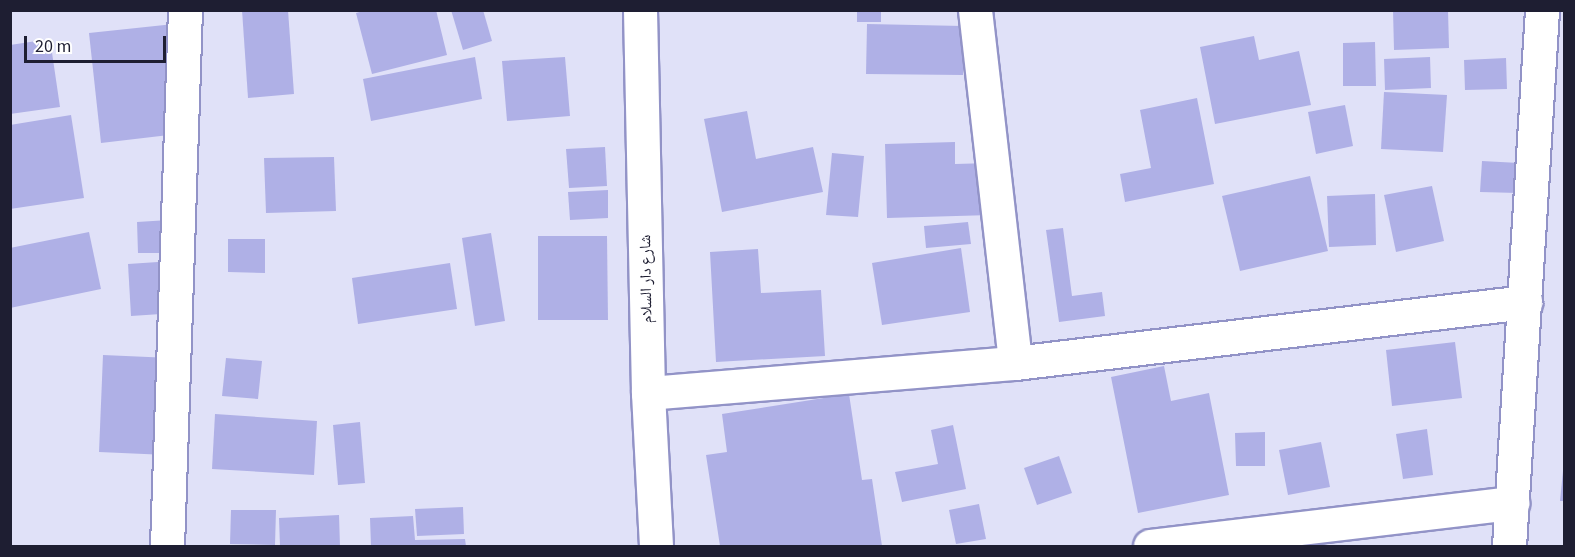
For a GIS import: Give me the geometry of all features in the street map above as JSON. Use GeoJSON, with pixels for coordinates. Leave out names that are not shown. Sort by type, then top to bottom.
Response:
{"type":"FeatureCollection","features":[{"type":"Feature","properties":{"kind":"street"},"geometry":{"type":"LineString","coordinates":[[167,546],[185,10]]}},
{"type":"Feature","properties":{"kind":"street","name":"شارع دار السلام"},"geometry":{"type":"LineString","coordinates":[[640,10],[648,393],[656,546]]}},
{"type":"Feature","properties":{"kind":"street"},"geometry":{"type":"LineString","coordinates":[[975,10],[1015,363]]}},
{"type":"Feature","properties":{"kind":"street"},"geometry":{"type":"LineString","coordinates":[[1509,546],[1542,10]]}},
{"type":"Feature","properties":{"kind":"street"},"geometry":{"type":"LineString","coordinates":[[648,393],[1015,363],[1525,302]]}},
{"type":"Feature","properties":{"kind":"street"},"geometry":{"type":"LineString","coordinates":[[1150,546],[1512,503]]}},
{"type":"Feature","properties":{"kind":"building"},"geometry":{"type":"Polygon","coordinates":[[[242,10],[288,10],[294,94],[248,98],[242,10]]]}},
{"type":"Feature","properties":{"kind":"building"},"geometry":{"type":"Polygon","coordinates":[[[367,10],[436,10],[447,55],[372,74],[356,13],[367,10]]]}},
{"type":"Feature","properties":{"kind":"building"},"geometry":{"type":"Polygon","coordinates":[[[451,10],[483,10],[492,41],[463,50],[451,10]]]}},
{"type":"Feature","properties":{"kind":"building"},"geometry":{"type":"Polygon","coordinates":[[[857,10],[881,10],[881,22],[857,22],[857,10]]]}},
{"type":"Feature","properties":{"kind":"building"},"geometry":{"type":"Polygon","coordinates":[[[1393,10],[1448,10],[1449,48],[1394,50],[1393,10]]]}},
{"type":"Feature","properties":{"kind":"building"},"geometry":{"type":"Polygon","coordinates":[[[174,24],[186,133],[101,143],[89,33],[174,24]]]}},
{"type":"Feature","properties":{"kind":"building"},"geometry":{"type":"Polygon","coordinates":[[[867,24],[963,26],[963,75],[866,74],[867,24]]]}},
{"type":"Feature","properties":{"kind":"building"},"geometry":{"type":"Polygon","coordinates":[[[1254,36],[1259,60],[1299,51],[1311,105],[1215,124],[1200,47],[1254,36]]]}},
{"type":"Feature","properties":{"kind":"building"},"geometry":{"type":"Polygon","coordinates":[[[50,39],[60,107],[10,114],[10,45],[50,39]]]}},
{"type":"Feature","properties":{"kind":"building"},"geometry":{"type":"Polygon","coordinates":[[[1375,42],[1376,86],[1343,86],[1343,43],[1375,42]]]}},
{"type":"Feature","properties":{"kind":"building"},"geometry":{"type":"Polygon","coordinates":[[[475,57],[482,99],[371,121],[363,79],[475,57]]]}},
{"type":"Feature","properties":{"kind":"building"},"geometry":{"type":"Polygon","coordinates":[[[565,57],[570,116],[507,121],[502,61],[565,57]]]}},
{"type":"Feature","properties":{"kind":"building"},"geometry":{"type":"Polygon","coordinates":[[[1430,57],[1431,88],[1385,90],[1384,59],[1430,57]]]}},
{"type":"Feature","properties":{"kind":"building"},"geometry":{"type":"Polygon","coordinates":[[[1506,58],[1507,89],[1465,90],[1464,60],[1506,58]]]}},
{"type":"Feature","properties":{"kind":"building"},"geometry":{"type":"Polygon","coordinates":[[[1384,92],[1447,95],[1443,152],[1381,149],[1384,92]]]}},
{"type":"Feature","properties":{"kind":"building"},"geometry":{"type":"Polygon","coordinates":[[[1197,98],[1214,184],[1125,202],[1120,174],[1151,168],[1140,110],[1197,98]]]}},
{"type":"Feature","properties":{"kind":"building"},"geometry":{"type":"Polygon","coordinates":[[[1345,105],[1353,146],[1316,154],[1308,112],[1345,105]]]}},
{"type":"Feature","properties":{"kind":"building"},"geometry":{"type":"Polygon","coordinates":[[[747,111],[756,159],[813,147],[823,192],[722,212],[704,119],[747,111]]]}},
{"type":"Feature","properties":{"kind":"building"},"geometry":{"type":"Polygon","coordinates":[[[71,115],[84,198],[10,209],[10,125],[71,115]]]}},
{"type":"Feature","properties":{"kind":"building"},"geometry":{"type":"Polygon","coordinates":[[[955,142],[955,164],[990,163],[991,215],[887,218],[885,144],[955,142]]]}},
{"type":"Feature","properties":{"kind":"building"},"geometry":{"type":"Polygon","coordinates":[[[605,147],[607,186],[569,188],[566,149],[605,147]]]}},
{"type":"Feature","properties":{"kind":"building"},"geometry":{"type":"Polygon","coordinates":[[[832,153],[864,156],[858,217],[826,215],[832,153]]]}},
{"type":"Feature","properties":{"kind":"building"},"geometry":{"type":"Polygon","coordinates":[[[334,157],[336,211],[266,213],[264,158],[334,157]]]}},
{"type":"Feature","properties":{"kind":"building"},"geometry":{"type":"Polygon","coordinates":[[[1482,161],[1519,163],[1518,193],[1480,192],[1482,161]]]}},
{"type":"Feature","properties":{"kind":"building"},"geometry":{"type":"Polygon","coordinates":[[[1310,176],[1328,251],[1240,271],[1222,196],[1310,176]]]}},
{"type":"Feature","properties":{"kind":"building"},"geometry":{"type":"Polygon","coordinates":[[[1432,186],[1444,241],[1396,252],[1384,195],[1432,186]]]}},
{"type":"Feature","properties":{"kind":"building"},"geometry":{"type":"Polygon","coordinates":[[[608,190],[608,218],[570,220],[568,192],[608,190]]]}},
{"type":"Feature","properties":{"kind":"building"},"geometry":{"type":"Polygon","coordinates":[[[1375,194],[1376,245],[1329,247],[1327,196],[1375,194]]]}},
{"type":"Feature","properties":{"kind":"building"},"geometry":{"type":"Polygon","coordinates":[[[169,220],[170,253],[138,253],[137,222],[169,220]]]}},
{"type":"Feature","properties":{"kind":"building"},"geometry":{"type":"Polygon","coordinates":[[[968,222],[971,244],[926,248],[924,226],[968,222]]]}},
{"type":"Feature","properties":{"kind":"building"},"geometry":{"type":"Polygon","coordinates":[[[1063,228],[1072,296],[1102,292],[1105,316],[1059,322],[1046,230],[1063,228]]]}},
{"type":"Feature","properties":{"kind":"building"},"geometry":{"type":"Polygon","coordinates":[[[89,232],[101,289],[10,308],[10,248],[89,232]]]}},
{"type":"Feature","properties":{"kind":"building"},"geometry":{"type":"Polygon","coordinates":[[[491,233],[505,321],[475,326],[462,238],[491,233]]]}},
{"type":"Feature","properties":{"kind":"building"},"geometry":{"type":"Polygon","coordinates":[[[538,236],[607,236],[608,320],[538,320],[538,236]]]}},
{"type":"Feature","properties":{"kind":"building"},"geometry":{"type":"Polygon","coordinates":[[[228,239],[265,239],[265,273],[228,272],[228,239]]]}},
{"type":"Feature","properties":{"kind":"building"},"geometry":{"type":"Polygon","coordinates":[[[961,248],[970,312],[882,325],[872,263],[961,248]]]}},
{"type":"Feature","properties":{"kind":"building"},"geometry":{"type":"Polygon","coordinates":[[[758,249],[761,293],[821,290],[825,356],[716,362],[710,252],[758,249]]]}},
{"type":"Feature","properties":{"kind":"building"},"geometry":{"type":"Polygon","coordinates":[[[173,261],[176,313],[131,316],[128,264],[173,261]]]}},
{"type":"Feature","properties":{"kind":"building"},"geometry":{"type":"Polygon","coordinates":[[[450,263],[457,309],[358,324],[352,278],[450,263]]]}},
{"type":"Feature","properties":{"kind":"building"},"geometry":{"type":"Polygon","coordinates":[[[1455,342],[1462,398],[1392,406],[1386,350],[1455,342]]]}},
{"type":"Feature","properties":{"kind":"building"},"geometry":{"type":"Polygon","coordinates":[[[103,355],[171,358],[167,455],[99,452],[103,355]]]}},
{"type":"Feature","properties":{"kind":"building"},"geometry":{"type":"Polygon","coordinates":[[[226,358],[262,361],[258,399],[222,396],[226,358]]]}},
{"type":"Feature","properties":{"kind":"building"},"geometry":{"type":"Polygon","coordinates":[[[1164,366],[1171,401],[1209,393],[1229,495],[1138,513],[1111,377],[1164,366]]]}},
{"type":"Feature","properties":{"kind":"building"},"geometry":{"type":"Polygon","coordinates":[[[849,394],[862,480],[872,479],[882,546],[720,546],[706,455],[727,452],[722,414],[849,394]]]}},
{"type":"Feature","properties":{"kind":"building"},"geometry":{"type":"Polygon","coordinates":[[[215,414],[317,421],[314,475],[212,469],[215,414]]]}},
{"type":"Feature","properties":{"kind":"building"},"geometry":{"type":"Polygon","coordinates":[[[360,422],[365,483],[338,485],[333,425],[360,422]]]}},
{"type":"Feature","properties":{"kind":"building"},"geometry":{"type":"Polygon","coordinates":[[[953,425],[966,489],[902,502],[895,472],[938,464],[931,430],[953,425]]]}},
{"type":"Feature","properties":{"kind":"building"},"geometry":{"type":"Polygon","coordinates":[[[1427,429],[1433,475],[1403,479],[1396,434],[1427,429]]]}},
{"type":"Feature","properties":{"kind":"building"},"geometry":{"type":"Polygon","coordinates":[[[1265,432],[1265,466],[1236,466],[1235,433],[1265,432]]]}},
{"type":"Feature","properties":{"kind":"building"},"geometry":{"type":"Polygon","coordinates":[[[1321,442],[1330,487],[1288,495],[1279,450],[1321,442]]]}},
{"type":"Feature","properties":{"kind":"building"},"geometry":{"type":"Polygon","coordinates":[[[1059,456],[1072,493],[1037,505],[1024,468],[1059,456]]]}},
{"type":"Feature","properties":{"kind":"building"},"geometry":{"type":"Polygon","coordinates":[[[1563,471],[1564,501],[1560,501],[1563,471]]]}},
{"type":"Feature","properties":{"kind":"building"},"geometry":{"type":"Polygon","coordinates":[[[979,504],[986,539],[956,544],[949,510],[979,504]]]}},
{"type":"Feature","properties":{"kind":"building"},"geometry":{"type":"Polygon","coordinates":[[[463,507],[464,534],[417,536],[415,509],[463,507]]]}},
{"type":"Feature","properties":{"kind":"building"},"geometry":{"type":"Polygon","coordinates":[[[231,510],[276,510],[275,545],[230,544],[231,510]]]}},
{"type":"Feature","properties":{"kind":"building"},"geometry":{"type":"Polygon","coordinates":[[[339,515],[340,546],[280,546],[279,518],[339,515]]]}},
{"type":"Feature","properties":{"kind":"building"},"geometry":{"type":"Polygon","coordinates":[[[413,516],[415,540],[465,539],[466,546],[371,546],[370,518],[413,516]]]}}]}
